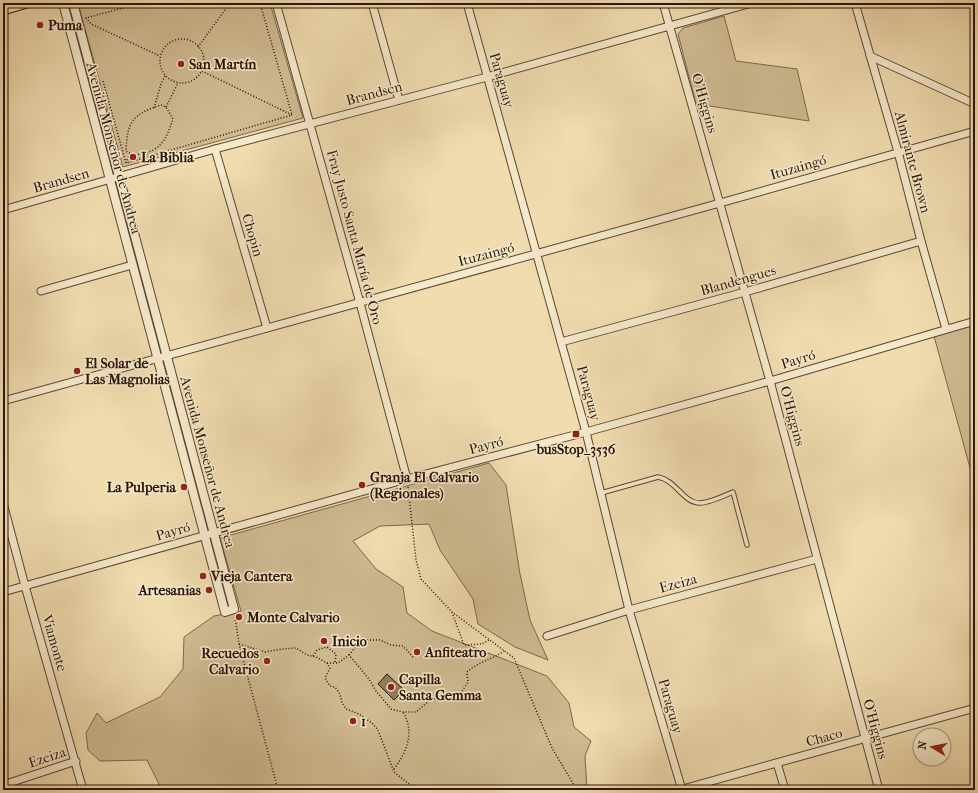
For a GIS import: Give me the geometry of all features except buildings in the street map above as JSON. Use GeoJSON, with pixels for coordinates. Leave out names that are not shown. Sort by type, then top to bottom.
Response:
{"type":"FeatureCollection","features":[{"type":"Feature","properties":{"kind":"main road"},"geometry":{"type":"LineString","coordinates":[[3,10],[28,3]]}},
{"type":"Feature","properties":{"kind":"street","name":"Avenida Monseñor de Andrea"},"geometry":{"type":"LineString","coordinates":[[63,3],[224,612],[234,609],[73,3]]}},
{"type":"Feature","properties":{"kind":"street","name":"Fray Justo Santa María de Oro"},"geometry":{"type":"LineString","coordinates":[[276,3],[360,302],[407,479]]}},
{"type":"Feature","properties":{"kind":"street"},"geometry":{"type":"LineString","coordinates":[[372,3],[399,100]]}},
{"type":"Feature","properties":{"kind":"street","name":"Paraguay"},"geometry":{"type":"LineString","coordinates":[[467,3],[586,432],[630,610],[681,790]]}},
{"type":"Feature","properties":{"kind":"street","name":"O'Higgins"},"geometry":{"type":"LineString","coordinates":[[663,3],[770,381],[879,790]]}},
{"type":"Feature","properties":{"kind":"street","name":"Brandsen"},"geometry":{"type":"LineString","coordinates":[[3,210],[215,149],[487,77],[752,3]]}},
{"type":"Feature","properties":{"kind":"street","name":"Almirante Brown"},"geometry":{"type":"LineString","coordinates":[[855,3],[898,152],[946,329]]}},
{"type":"Feature","properties":{"kind":"street"},"geometry":{"type":"LineString","coordinates":[[870,56],[975,104]]}},
{"type":"Feature","properties":{"kind":"street","name":"Ituzaingó"},"geometry":{"type":"LineString","coordinates":[[3,401],[975,131]]}},
{"type":"Feature","properties":{"kind":"street","name":"Chopin"},"geometry":{"type":"LineString","coordinates":[[215,149],[267,328]]}},
{"type":"Feature","properties":{"kind":"street","name":"Blandengues"},"geometry":{"type":"LineString","coordinates":[[561,342],[745,292],[921,241]]}},
{"type":"Feature","properties":{"kind":"street"},"geometry":{"type":"LineString","coordinates":[[40,291],[132,265]]}},
{"type":"Feature","properties":{"kind":"street","name":"Payró"},"geometry":{"type":"LineString","coordinates":[[3,592],[407,479],[586,432],[770,381],[975,321]]}},
{"type":"Feature","properties":{"kind":"street","name":"Viamonte"},"geometry":{"type":"LineString","coordinates":[[3,503],[83,790]]}},
{"type":"Feature","properties":{"kind":"street","name":"Ezeiza"},"geometry":{"type":"LineString","coordinates":[[547,636],[630,610],[817,559]]}},
{"type":"Feature","properties":{"kind":"street","name":"Chaco"},"geometry":{"type":"LineString","coordinates":[[681,790],[975,708]]}},
{"type":"Feature","properties":{"kind":"street","name":"Ezeiza"},"geometry":{"type":"LineString","coordinates":[[3,785],[76,761]]}},
{"type":"Feature","properties":{"kind":"street"},"geometry":{"type":"LineString","coordinates":[[777,763],[784,790]]}},
{"type":"Feature","properties":{"kind":"lane"},"geometry":{"type":"LineString","coordinates":[[601,493],[658,477],[665,478],[690,501],[700,504],[733,492],[747,545]]}},
{"type":"Feature","properties":{"kind":"path"},"geometry":{"type":"LineString","coordinates":[[86,18],[141,3]]}},
{"type":"Feature","properties":{"kind":"path"},"geometry":{"type":"LineString","coordinates":[[198,47],[230,3]]}},
{"type":"Feature","properties":{"kind":"path"},"geometry":{"type":"LineString","coordinates":[[260,3],[292,115]]}},
{"type":"Feature","properties":{"kind":"path"},"geometry":{"type":"LineString","coordinates":[[86,18],[88,26]]}},
{"type":"Feature","properties":{"kind":"path"},"geometry":{"type":"LineString","coordinates":[[86,18],[91,24],[160,56]]}},
{"type":"Feature","properties":{"kind":"path"},"geometry":{"type":"LineString","coordinates":[[182,39],[189,41],[198,47],[203,56],[204,64],[198,77],[192,81],[178,83],[171,81],[165,76],[161,70],[160,56],[163,49],[168,44],[182,39]]}},
{"type":"Feature","properties":{"kind":"path"},"geometry":{"type":"LineString","coordinates":[[202,71],[292,115]]}},
{"type":"Feature","properties":{"kind":"path"},"geometry":{"type":"LineString","coordinates":[[154,108],[165,76]]}},
{"type":"Feature","properties":{"kind":"path"},"geometry":{"type":"LineString","coordinates":[[103,79],[126,163]]}},
{"type":"Feature","properties":{"kind":"path"},"geometry":{"type":"LineString","coordinates":[[166,106],[178,83]]}},
{"type":"Feature","properties":{"kind":"path"},"geometry":{"type":"LineString","coordinates":[[161,105],[166,106],[173,119],[170,130],[160,145],[139,155],[130,154],[126,151],[126,139],[132,120],[146,110],[161,105]]}},
{"type":"Feature","properties":{"kind":"path"},"geometry":{"type":"LineString","coordinates":[[126,163],[292,115]]}},
{"type":"Feature","properties":{"kind":"path"},"geometry":{"type":"LineString","coordinates":[[126,163],[130,154]]}},
{"type":"Feature","properties":{"kind":"path"},"geometry":{"type":"LineString","coordinates":[[407,479],[416,560],[421,579],[452,612],[514,658],[552,748],[577,790]]}},
{"type":"Feature","properties":{"kind":"path"},"geometry":{"type":"LineString","coordinates":[[234,609],[239,644],[278,790]]}},
{"type":"Feature","properties":{"kind":"path"},"geometry":{"type":"LineString","coordinates":[[452,612],[464,646],[482,644],[489,639]]}},
{"type":"Feature","properties":{"kind":"path"},"geometry":{"type":"LineString","coordinates":[[239,644],[265,652],[296,648],[307,655],[313,656],[327,663],[338,663],[349,655],[358,644],[368,640],[380,640],[391,645],[403,646],[413,657]]}},
{"type":"Feature","properties":{"kind":"path"},"geometry":{"type":"LineString","coordinates":[[313,656],[317,650],[327,647],[336,654],[335,663]]}},
{"type":"Feature","properties":{"kind":"path"},"geometry":{"type":"LineString","coordinates":[[349,655],[370,679],[376,691],[391,709],[403,712],[416,712],[429,701],[443,695],[461,693],[468,682],[466,672],[476,664],[495,657],[504,651]]}},
{"type":"Feature","properties":{"kind":"path"},"geometry":{"type":"LineString","coordinates":[[327,663],[330,668],[325,678],[330,686],[335,687],[340,694],[342,703],[346,709],[359,714],[372,723],[378,730],[394,772],[416,789],[433,790]]}},
{"type":"Feature","properties":{"kind":"path"},"geometry":{"type":"LineString","coordinates":[[393,770],[404,754],[409,740],[408,720],[403,712]]}},
{"type":"Feature","properties":{"kind":"shaded area"},"geometry":{"type":"Polygon","coordinates":[[[78,3],[270,3],[303,118],[123,167],[78,3]]]}},
{"type":"Feature","properties":{"kind":"shaded area"},"geometry":{"type":"Polygon","coordinates":[[[724,16],[736,61],[797,69],[809,121],[696,104],[678,34],[683,28],[724,16]]]}},
{"type":"Feature","properties":{"kind":"shaded area"},"geometry":{"type":"Polygon","coordinates":[[[975,324],[975,486],[934,336],[975,324]]]}},
{"type":"Feature","properties":{"kind":"shaded area"},"geometry":{"type":"Polygon","coordinates":[[[489,463],[506,485],[520,574],[530,620],[548,660],[515,647],[478,624],[473,599],[440,550],[429,524],[380,526],[353,541],[376,569],[403,587],[407,613],[432,631],[547,676],[569,703],[574,727],[591,741],[585,756],[587,790],[162,790],[147,760],[100,761],[88,750],[86,733],[97,713],[106,723],[160,697],[183,669],[184,637],[214,616],[241,611],[220,538],[489,463]]]}},
{"type":"Feature","properties":{"kind":"place","name":"Puma"},"geometry":{"type":"Point","coordinates":[40,25]}},
{"type":"Feature","properties":{"kind":"place","name":"San Martín"},"geometry":{"type":"Point","coordinates":[181,64]}},
{"type":"Feature","properties":{"kind":"place","name":"La Biblia"},"geometry":{"type":"Point","coordinates":[133,157]}},
{"type":"Feature","properties":{"kind":"place","name":"El Solar de Las Magnolias"},"geometry":{"type":"Point","coordinates":[77,371]}},
{"type":"Feature","properties":{"kind":"place","name":"busStop_3536"},"geometry":{"type":"Point","coordinates":[576,434]}},
{"type":"Feature","properties":{"kind":"place","name":"Granja El Calvario (Regionales)"},"geometry":{"type":"Point","coordinates":[362,485]}},
{"type":"Feature","properties":{"kind":"place","name":"La Pulperia"},"geometry":{"type":"Point","coordinates":[184,487]}},
{"type":"Feature","properties":{"kind":"place","name":"Vieja Cantera"},"geometry":{"type":"Point","coordinates":[203,576]}},
{"type":"Feature","properties":{"kind":"place","name":"Artesanias"},"geometry":{"type":"Point","coordinates":[209,590]}},
{"type":"Feature","properties":{"kind":"place","name":"Monte Calvario"},"geometry":{"type":"Point","coordinates":[239,617]}},
{"type":"Feature","properties":{"kind":"place","name":"Inicio"},"geometry":{"type":"Point","coordinates":[324,641]}},
{"type":"Feature","properties":{"kind":"place","name":"Anfiteatro"},"geometry":{"type":"Point","coordinates":[417,652]}},
{"type":"Feature","properties":{"kind":"place","name":"Recuedos Calvario"},"geometry":{"type":"Point","coordinates":[267,661]}},
{"type":"Feature","properties":{"kind":"place","name":"Capilla Santa Gemma"},"geometry":{"type":"Point","coordinates":[391,687]}},
{"type":"Feature","properties":{"kind":"place","name":"1"},"geometry":{"type":"Point","coordinates":[353,721]}}]}
